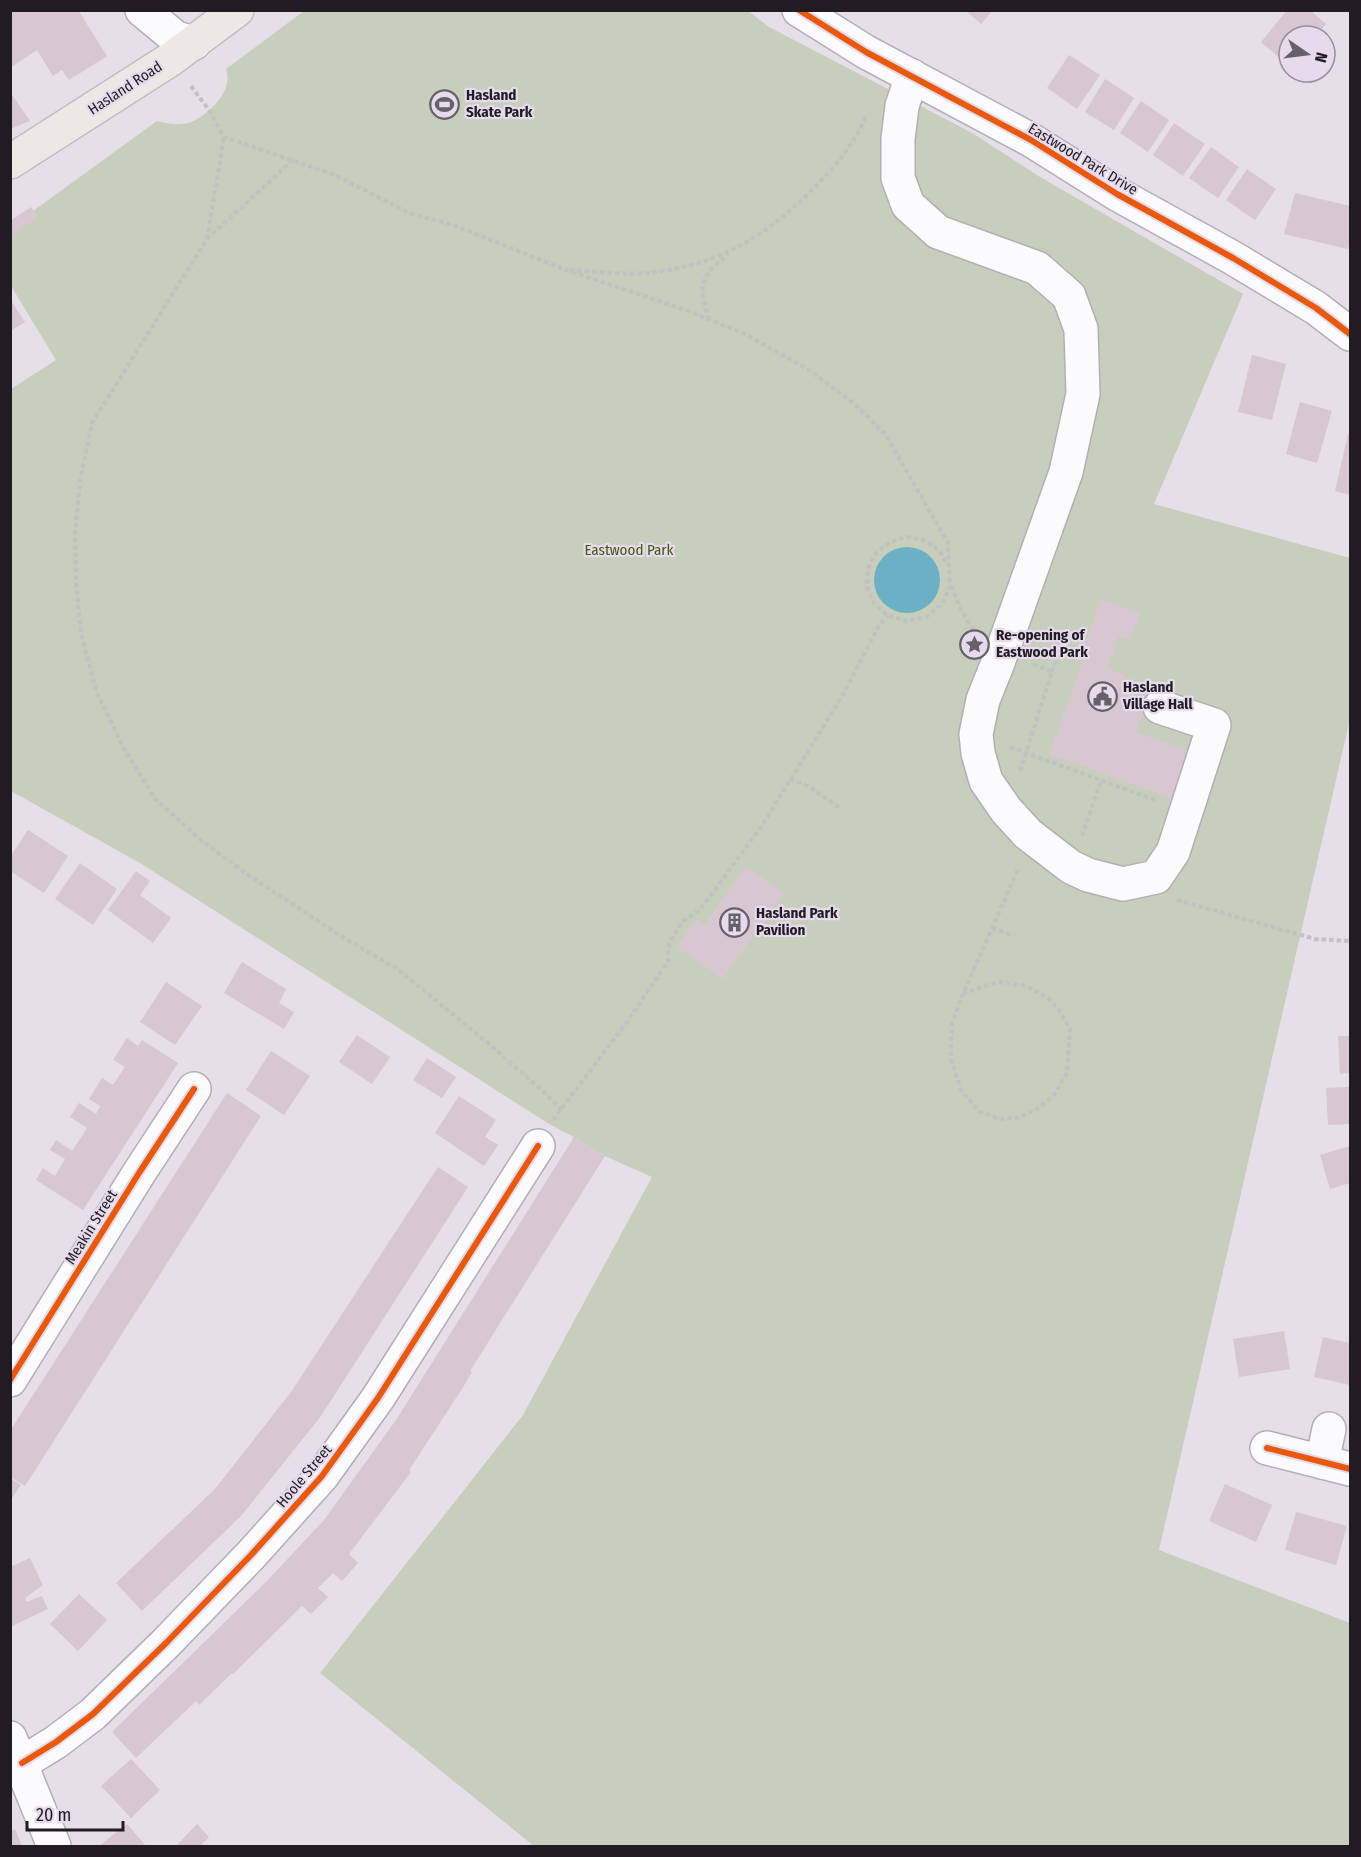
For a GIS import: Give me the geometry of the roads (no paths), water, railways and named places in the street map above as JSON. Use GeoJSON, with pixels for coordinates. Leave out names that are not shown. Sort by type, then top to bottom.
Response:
{"type":"FeatureCollection","features":[{"type":"Feature","properties":{"kind":"main road","name":"Hasland Road"},"geometry":{"type":"LineString","coordinates":[[10,162],[182,51],[237,10]]}},
{"type":"Feature","properties":{"kind":"street"},"geometry":{"type":"LineString","coordinates":[[142,10],[176,38],[182,51]]}},
{"type":"Feature","properties":{"kind":"street","name":"Eastwood Park Drive"},"geometry":{"type":"LineString","coordinates":[[799,10],[866,52],[1031,140],[1117,194],[1233,258],[1316,308],[1350,334]]}},
{"type":"Feature","properties":{"kind":"street"},"geometry":{"type":"LineString","coordinates":[[912,76],[902,106],[898,139],[898,177],[908,205],[938,232],[1037,268],[1069,296],[1081,329],[1083,394],[1066,472],[983,700],[976,734],[978,753],[986,781],[1006,810],[1032,837],[1071,867],[1088,875],[1123,884],[1156,877],[1173,852],[1214,725],[1160,707]]}},
{"type":"Feature","properties":{"kind":"street","name":"Meakin Street"},"geometry":{"type":"LineString","coordinates":[[10,1380],[194,1089]]}},
{"type":"Feature","properties":{"kind":"street","name":"Hoole Street"},"geometry":{"type":"LineString","coordinates":[[16,1751],[57,1742],[93,1714],[244,1563],[322,1476],[378,1398],[538,1146]]}},
{"type":"Feature","properties":{"kind":"street"},"geometry":{"type":"LineString","coordinates":[[1267,1448],[1336,1465],[1329,1429]]}},
{"type":"Feature","properties":{"kind":"street"},"geometry":{"type":"LineString","coordinates":[[16,1751],[54,1846]]}},
{"type":"Feature","properties":{"kind":"water"},"geometry":{"type":"Polygon","coordinates":[[[907,547],[920,550],[930,557],[937,567],[940,580],[937,593],[930,603],[920,610],[907,613],[894,610],[884,603],[877,593],[874,580],[877,567],[884,557],[894,550],[907,547]]]}},
{"type":"Feature","properties":{"kind":"place","name":"Hasland Skate Park"},"geometry":{"type":"Point","coordinates":[445,104]}},
{"type":"Feature","properties":{"kind":"place","name":"Re-opening of Eastwood Park"},"geometry":{"type":"Point","coordinates":[975,644]}},
{"type":"Feature","properties":{"kind":"place","name":"Hasland Village Hall"},"geometry":{"type":"Point","coordinates":[1102,696]}},
{"type":"Feature","properties":{"kind":"place","name":"Hasland Park Pavilion"},"geometry":{"type":"Point","coordinates":[735,922]}},
{"type":"Feature","properties":{"kind":"park label","name":"Eastwood Park"},"geometry":{"type":"Point","coordinates":[629,550]}}]}
